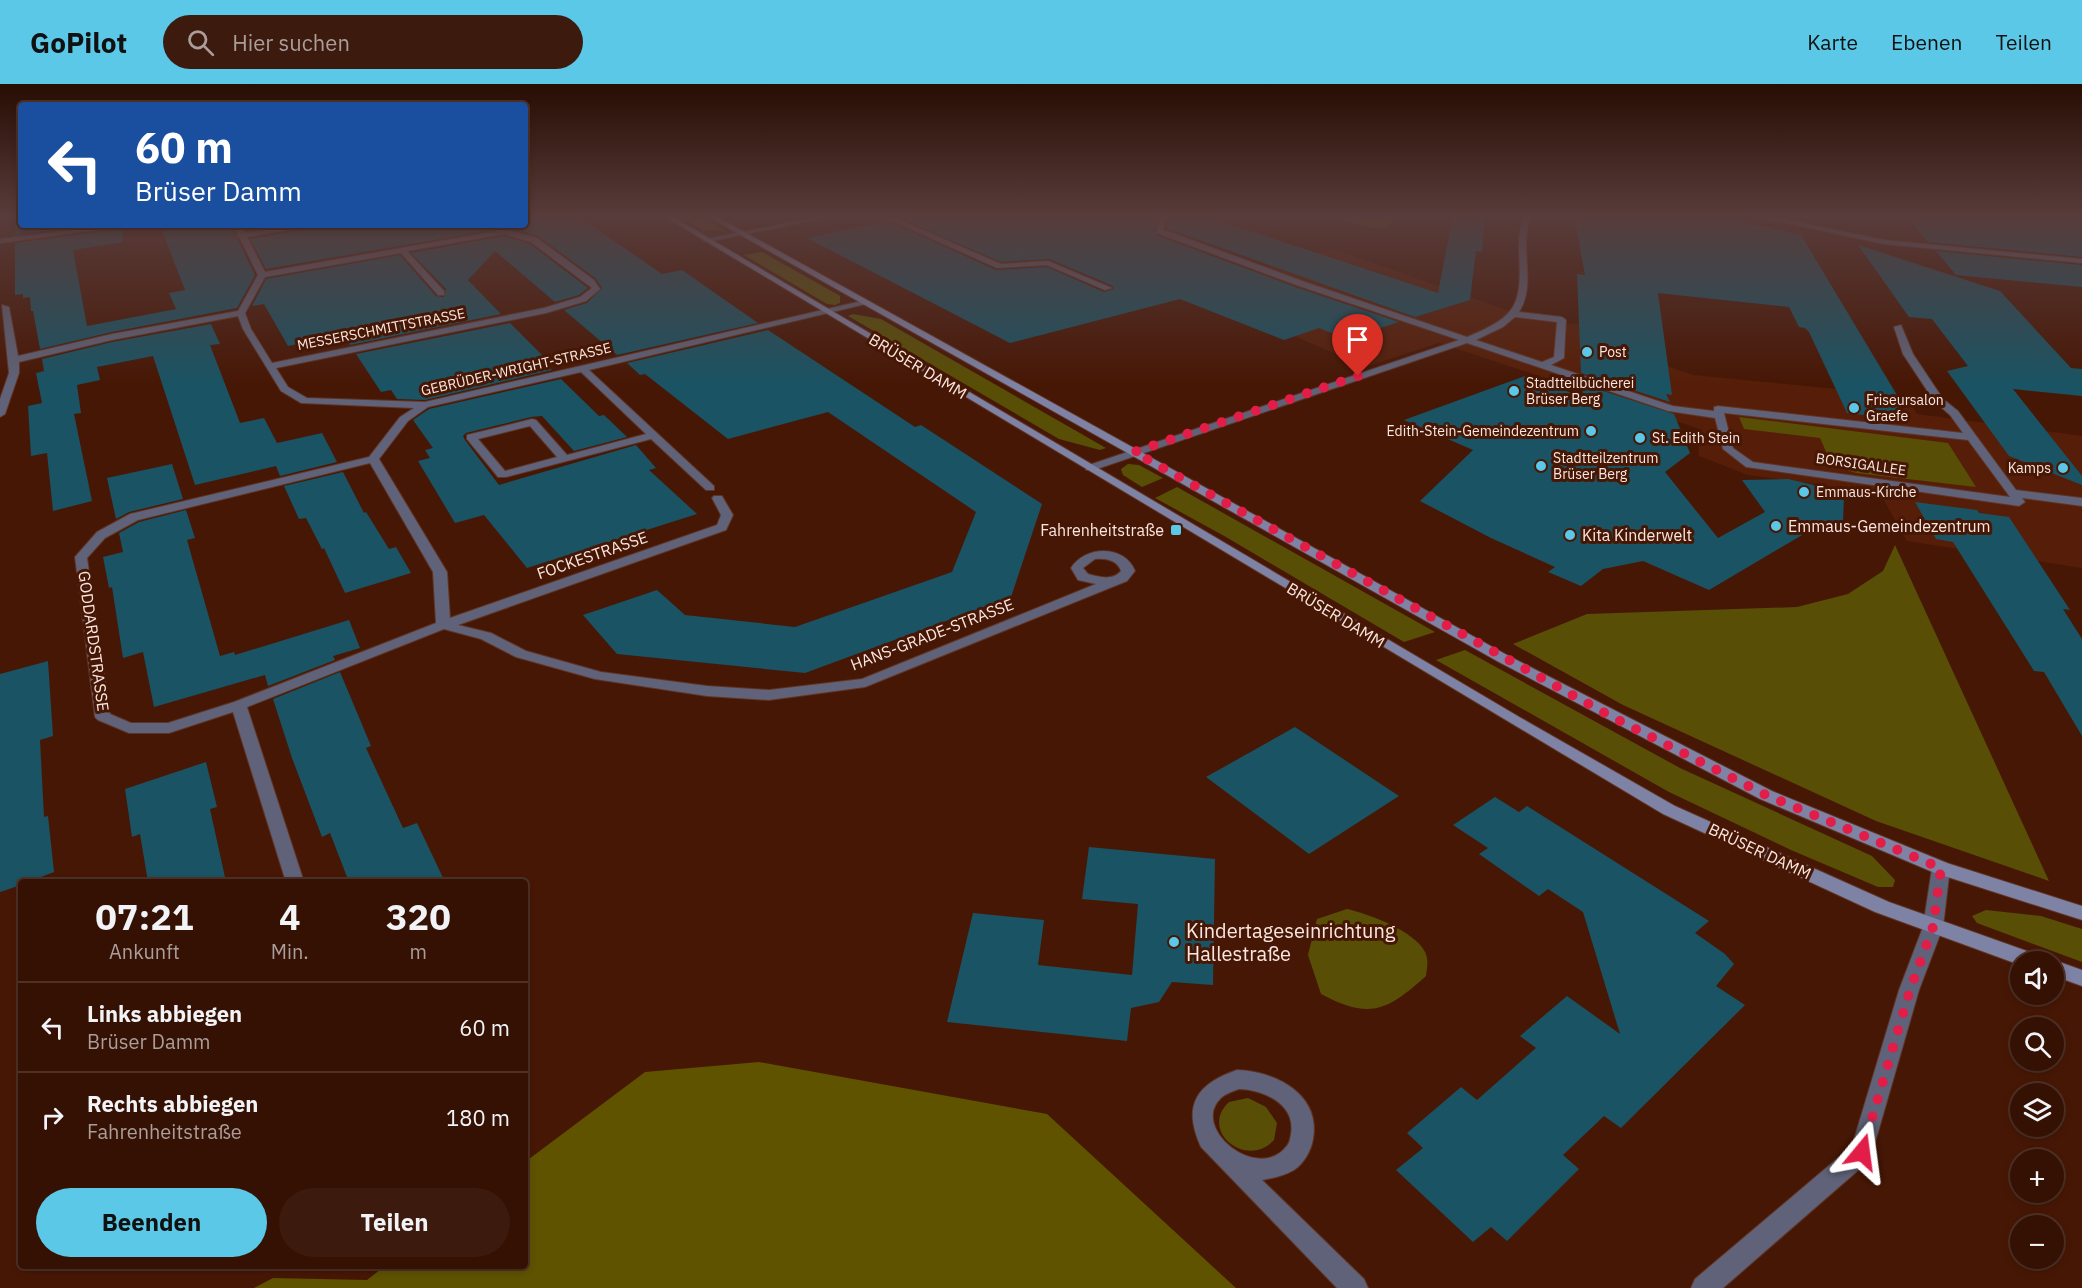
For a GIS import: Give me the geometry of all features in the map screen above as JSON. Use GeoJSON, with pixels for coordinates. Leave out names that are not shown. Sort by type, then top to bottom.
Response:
{"type":"FeatureCollection","features":[{"type":"Feature","properties":{"kind":"street"},"geometry":{"type":"LineString","coordinates":[[15,360],[112,337],[241,313],[248,299],[259,286],[262,275],[260,271]]}},
{"type":"Feature","properties":{"kind":"street","name":"MESSERSCHMITTSTRASSE"},"geometry":{"type":"LineString","coordinates":[[262,275],[285,271]]}},
{"type":"Feature","properties":{"kind":"street","name":"MESSERSCHMITTSTRASSE"},"geometry":{"type":"LineString","coordinates":[[421,271],[441,293]]}},
{"type":"Feature","properties":{"kind":"street","name":"MESSERSCHMITTSTRASSE"},"geometry":{"type":"LineString","coordinates":[[270,366],[563,306],[583,299],[596,289],[591,282],[576,271]]}},
{"type":"Feature","properties":{"kind":"street","name":"BRÜSER DAMM"},"geometry":{"type":"LineString","coordinates":[[758,271],[1515,721],[1669,810],[1882,907],[2010,954]]}},
{"type":"Feature","properties":{"kind":"street","name":"BRÜSER DAMM"},"geometry":{"type":"LineString","coordinates":[[808,271],[1612,717],[1766,795],[1941,868],[2082,913]]}},
{"type":"Feature","properties":{"kind":"street"},"geometry":{"type":"LineString","coordinates":[[1068,271],[1108,288]]}},
{"type":"Feature","properties":{"kind":"street"},"geometry":{"type":"LineString","coordinates":[[1268,271],[1672,409],[1720,415],[1718,409],[1972,437]]}},
{"type":"Feature","properties":{"kind":"street"},"geometry":{"type":"LineString","coordinates":[[1090,468],[1467,340],[1503,324],[1515,314],[1522,302],[1525,289],[1524,271]]}},
{"type":"Feature","properties":{"kind":"street","name":"GEBRÜDER-WRIGHT-STRASSE"},"geometry":{"type":"LineString","coordinates":[[241,313],[284,389],[305,401],[425,405],[866,303]]}},
{"type":"Feature","properties":{"kind":"street"},"geometry":{"type":"LineString","coordinates":[[0,414],[14,373],[15,360],[5,307]]}},
{"type":"Feature","properties":{"kind":"street"},"geometry":{"type":"LineString","coordinates":[[1515,314],[1562,320],[1559,358],[1543,366]]}},
{"type":"Feature","properties":{"kind":"street"},"geometry":{"type":"LineString","coordinates":[[1898,327],[1908,354],[1939,401],[1954,412],[2012,493],[2082,502]]}},
{"type":"Feature","properties":{"kind":"street","name":"FOCKESTRASSE"},"geometry":{"type":"LineString","coordinates":[[443,625],[722,527],[727,514],[714,493],[582,368]]}},
{"type":"Feature","properties":{"kind":"street"},"geometry":{"type":"LineString","coordinates":[[425,405],[404,420],[373,459],[440,572],[443,625]]}},
{"type":"Feature","properties":{"kind":"street","name":"BORSIGALLEE"},"geometry":{"type":"LineString","coordinates":[[1720,415],[1728,449],[1750,465],[2019,502],[2012,493]]}},
{"type":"Feature","properties":{"kind":"street"},"geometry":{"type":"LineString","coordinates":[[565,459],[532,422],[471,437],[502,475],[565,459],[654,435]]}},
{"type":"Feature","properties":{"kind":"street","name":"GODDARDSTRASSE"},"geometry":{"type":"LineString","coordinates":[[373,459],[134,518],[101,535],[81,556],[103,717],[129,728],[169,728],[239,705],[443,625]]}},
{"type":"Feature","properties":{"kind":"street","name":"HANS-GRADE-STRASSE"},"geometry":{"type":"LineString","coordinates":[[443,625],[486,636],[521,654],[600,676],[707,691],[769,695],[865,683],[1122,578]]}},
{"type":"Feature","properties":{"kind":"street"},"geometry":{"type":"LineString","coordinates":[[239,705],[294,879]]}},
{"type":"Feature","properties":{"kind":"street"},"geometry":{"type":"LineString","coordinates":[[1704,1288],[1862,1152],[1910,990],[1933,927],[1941,868]]}},
{"type":"Feature","properties":{"kind":"street"},"geometry":{"type":"LineString","coordinates":[[2064,972],[2082,978]]}},
{"type":"Feature","properties":{"kind":"street"},"geometry":{"type":"LineString","coordinates":[[1219,1154],[1238,1166],[1256,1170],[1271,1169],[1289,1160],[1300,1145],[1303,1126],[1297,1107],[1278,1088],[1260,1081],[1237,1079],[1219,1086],[1205,1102],[1202,1118],[1204,1134],[1219,1154],[1355,1288]]}},
{"type":"Feature","properties":{"kind":"shaded area"},"geometry":{"type":"Polygon","coordinates":[[[771,271],[796,271],[840,296],[840,303],[827,304],[771,271]]]}},
{"type":"Feature","properties":{"kind":"shaded area"},"geometry":{"type":"Polygon","coordinates":[[[1252,271],[1396,271],[1538,321],[1630,329],[1642,358],[1694,375],[1906,396],[1917,414],[2082,436],[2082,568],[1907,541],[1880,493],[1748,475],[1699,456],[1697,428],[1439,343],[1365,367],[1187,289],[1252,271]]]}},
{"type":"Feature","properties":{"kind":"shaded area"},"geometry":{"type":"Polygon","coordinates":[[[853,314],[881,319],[1106,448],[1100,450],[1059,439],[848,316],[853,314]]]}},
{"type":"Feature","properties":{"kind":"shaded area"},"geometry":{"type":"Polygon","coordinates":[[[1739,417],[1948,443],[1976,487],[1856,473],[1832,465],[1820,438],[1744,429],[1739,417]]]}},
{"type":"Feature","properties":{"kind":"shaded area"},"geometry":{"type":"Polygon","coordinates":[[[1128,464],[1139,465],[1163,478],[1142,487],[1123,475],[1121,469],[1128,464]]]}},
{"type":"Feature","properties":{"kind":"shaded area"},"geometry":{"type":"Polygon","coordinates":[[[1177,487],[1435,632],[1404,642],[1155,498],[1177,487]]]}},
{"type":"Feature","properties":{"kind":"shaded area"},"geometry":{"type":"Polygon","coordinates":[[[1895,545],[2049,881],[1876,821],[1623,705],[1513,644],[1587,614],[1797,607],[1848,594],[1883,571],[1895,545]]]}},
{"type":"Feature","properties":{"kind":"shaded area"},"geometry":{"type":"Polygon","coordinates":[[[1465,650],[1680,768],[1872,856],[1895,880],[1893,887],[1878,887],[1791,850],[1669,792],[1436,660],[1465,650]]]}},
{"type":"Feature","properties":{"kind":"shaded area"},"geometry":{"type":"Polygon","coordinates":[[[1347,909],[1379,919],[1402,930],[1420,944],[1425,952],[1426,976],[1389,1004],[1365,1009],[1338,1002],[1321,994],[1308,955],[1317,919],[1347,909]]]}},
{"type":"Feature","properties":{"kind":"shaded area"},"geometry":{"type":"Polygon","coordinates":[[[1986,910],[2041,916],[2082,929],[2082,962],[2064,955],[2064,951],[2052,951],[1977,923],[1972,916],[1986,910]]]}},
{"type":"Feature","properties":{"kind":"shaded area"},"geometry":{"type":"Polygon","coordinates":[[[759,1062],[1047,1114],[1236,1288],[254,1288],[273,1278],[367,1280],[381,1269],[528,1269],[528,1160],[645,1072],[759,1062]]]}},
{"type":"Feature","properties":{"kind":"shaded area"},"geometry":{"type":"Polygon","coordinates":[[[1248,1098],[1266,1107],[1277,1123],[1274,1140],[1263,1148],[1251,1151],[1240,1149],[1230,1143],[1222,1135],[1219,1124],[1221,1113],[1229,1102],[1248,1098]]]}},
{"type":"Feature","properties":{"kind":"building"},"geometry":{"type":"Polygon","coordinates":[[[15,271],[77,271],[87,326],[176,309],[169,293],[185,290],[178,271],[253,271],[255,275],[237,308],[112,332],[40,349],[30,297],[23,298],[23,294],[15,295],[15,271]]]}},
{"type":"Feature","properties":{"kind":"building"},"geometry":{"type":"Polygon","coordinates":[[[310,271],[414,271],[436,296],[444,297],[446,289],[429,271],[476,271],[468,280],[501,314],[350,345],[344,335],[288,346],[264,304],[252,306],[266,279],[310,271]]]}},
{"type":"Feature","properties":{"kind":"building"},"geometry":{"type":"Polygon","coordinates":[[[519,271],[566,271],[588,288],[579,295],[555,302],[519,271]]]}},
{"type":"Feature","properties":{"kind":"building"},"geometry":{"type":"Polygon","coordinates":[[[586,271],[658,271],[662,274],[684,271],[758,323],[617,355],[564,310],[587,303],[602,288],[595,278],[586,271]]]}},
{"type":"Feature","properties":{"kind":"building"},"geometry":{"type":"Polygon","coordinates":[[[871,271],[1057,271],[1104,292],[1114,289],[1113,286],[1078,271],[1253,271],[1399,322],[1346,339],[1319,328],[1284,340],[1180,299],[1010,343],[871,271]]]}},
{"type":"Feature","properties":{"kind":"building"},"geometry":{"type":"Polygon","coordinates":[[[1287,271],[1372,271],[1438,293],[1442,271],[1474,271],[1470,300],[1415,317],[1287,271]]]}},
{"type":"Feature","properties":{"kind":"building"},"geometry":{"type":"Polygon","coordinates":[[[1584,271],[1823,271],[1897,395],[1893,395],[1908,420],[1847,413],[1809,332],[1799,327],[1789,307],[1658,293],[1672,395],[1666,394],[1670,402],[1581,373],[1577,274],[1585,275],[1584,271]]]}},
{"type":"Feature","properties":{"kind":"building"},"geometry":{"type":"Polygon","coordinates":[[[1877,271],[1939,271],[2000,291],[2071,368],[2082,369],[2082,396],[2013,389],[2082,476],[2082,485],[2009,456],[1947,371],[1968,366],[1932,319],[1909,317],[1877,271]]]}},
{"type":"Feature","properties":{"kind":"building"},"geometry":{"type":"Polygon","coordinates":[[[1953,271],[2082,271],[2082,287],[1956,275],[1953,271]]]}},
{"type":"Feature","properties":{"kind":"building"},"geometry":{"type":"Polygon","coordinates":[[[510,323],[544,357],[539,358],[552,370],[425,400],[397,399],[391,390],[381,392],[356,354],[510,323]]]}},
{"type":"Feature","properties":{"kind":"building"},"geometry":{"type":"Polygon","coordinates":[[[211,324],[220,344],[210,345],[240,423],[264,418],[277,443],[322,433],[337,462],[280,476],[276,466],[195,485],[153,356],[97,367],[100,380],[77,385],[81,413],[74,414],[92,501],[53,511],[47,453],[31,456],[28,406],[42,403],[36,373],[44,371],[42,359],[112,342],[211,324]]]}},
{"type":"Feature","properties":{"kind":"building"},"geometry":{"type":"Polygon","coordinates":[[[768,330],[915,427],[921,425],[1042,504],[1011,597],[805,673],[617,654],[583,615],[657,590],[685,615],[795,627],[952,572],[976,512],[828,412],[728,439],[645,374],[640,375],[627,363],[768,330]]]}},
{"type":"Feature","properties":{"kind":"building"},"geometry":{"type":"Polygon","coordinates":[[[1525,376],[1583,397],[1582,384],[1674,414],[1690,453],[1665,472],[1718,538],[1765,512],[1742,480],[1788,479],[1831,489],[1844,495],[1843,523],[1808,521],[1814,528],[1709,590],[1643,561],[1603,569],[1581,586],[1548,572],[1555,567],[1491,538],[1420,501],[1473,450],[1404,420],[1525,376]]]}},
{"type":"Feature","properties":{"kind":"building"},"geometry":{"type":"Polygon","coordinates":[[[561,379],[599,416],[604,415],[627,437],[574,451],[542,416],[466,433],[463,436],[465,440],[499,485],[636,445],[656,468],[649,470],[697,514],[527,568],[484,515],[455,523],[418,461],[430,458],[425,450],[433,448],[413,420],[429,409],[561,379]]]}},
{"type":"Feature","properties":{"kind":"building"},"geometry":{"type":"Polygon","coordinates":[[[172,464],[183,499],[129,512],[116,519],[107,478],[172,464]]]}},
{"type":"Feature","properties":{"kind":"building"},"geometry":{"type":"Polygon","coordinates":[[[343,472],[364,513],[366,512],[389,549],[396,547],[411,573],[345,593],[324,548],[322,549],[306,518],[299,519],[284,486],[343,472]]]}},
{"type":"Feature","properties":{"kind":"building"},"geometry":{"type":"Polygon","coordinates":[[[1915,502],[1977,510],[1979,513],[2009,517],[2070,610],[2063,609],[2082,639],[2082,736],[2044,672],[2034,671],[1953,542],[1936,539],[1915,502]]]}},
{"type":"Feature","properties":{"kind":"building"},"geometry":{"type":"Polygon","coordinates":[[[186,510],[195,538],[187,540],[220,656],[234,652],[235,655],[349,620],[360,648],[333,656],[335,660],[268,686],[265,675],[154,707],[143,652],[123,658],[112,587],[109,588],[103,557],[123,552],[119,533],[139,522],[186,510]]]}},
{"type":"Feature","properties":{"kind":"building"},"geometry":{"type":"Polygon","coordinates":[[[48,661],[53,736],[40,740],[44,817],[48,816],[54,872],[36,879],[18,879],[18,886],[0,892],[0,674],[48,661]]]}},
{"type":"Feature","properties":{"kind":"building"},"geometry":{"type":"Polygon","coordinates":[[[340,672],[371,746],[366,748],[403,828],[417,823],[444,879],[348,879],[330,833],[322,837],[292,758],[273,699],[340,672]]]}},
{"type":"Feature","properties":{"kind":"building"},"geometry":{"type":"Polygon","coordinates":[[[1295,727],[1399,796],[1309,854],[1206,777],[1295,727]]]}},
{"type":"Feature","properties":{"kind":"building"},"geometry":{"type":"Polygon","coordinates":[[[206,762],[217,807],[210,809],[225,879],[148,879],[140,834],[132,837],[125,789],[206,762]]]}},
{"type":"Feature","properties":{"kind":"building"},"geometry":{"type":"Polygon","coordinates":[[[1495,797],[1519,812],[1527,806],[1709,921],[1695,933],[1725,954],[1734,964],[1716,986],[1745,1005],[1621,1128],[1604,1116],[1563,1155],[1579,1169],[1507,1241],[1491,1227],[1473,1242],[1396,1170],[1423,1148],[1407,1133],[1461,1087],[1477,1100],[1536,1048],[1520,1036],[1567,996],[1620,1034],[1583,912],[1548,889],[1539,896],[1479,854],[1488,848],[1453,825],[1495,797]]]}},
{"type":"Feature","properties":{"kind":"building","name":"Kindertageseinrichtung Hallestraße"},"geometry":{"type":"Polygon","coordinates":[[[1089,847],[1215,859],[1213,985],[1172,982],[1159,1002],[1131,1008],[1127,1041],[947,1022],[973,913],[1044,920],[1038,965],[1132,975],[1138,904],[1082,899],[1089,847]]]}},
{"type":"Feature","properties":{"kind":"place","name":"Post"},"geometry":{"type":"Point","coordinates":[1587,352]}},
{"type":"Feature","properties":{"kind":"place","name":"Stadtteilbücherei Brüser Berg"},"geometry":{"type":"Point","coordinates":[1514,391]}},
{"type":"Feature","properties":{"kind":"place","name":"Friseursalon Graefe"},"geometry":{"type":"Point","coordinates":[1854,408]}},
{"type":"Feature","properties":{"kind":"place","name":"Edith-Stein-Gemeindezentrum"},"geometry":{"type":"Point","coordinates":[1591,431]}},
{"type":"Feature","properties":{"kind":"place","name":"St. Edith Stein"},"geometry":{"type":"Point","coordinates":[1640,438]}},
{"type":"Feature","properties":{"kind":"place","name":"Stadtteilzentrum Brüser Berg"},"geometry":{"type":"Point","coordinates":[1541,466]}},
{"type":"Feature","properties":{"kind":"place","name":"Kamps"},"geometry":{"type":"Point","coordinates":[2063,468]}},
{"type":"Feature","properties":{"kind":"place","name":"Emmaus-Kirche"},"geometry":{"type":"Point","coordinates":[1804,492]}},
{"type":"Feature","properties":{"kind":"place","name":"Emmaus-Gemeindezentrum"},"geometry":{"type":"Point","coordinates":[1776,526]}},
{"type":"Feature","properties":{"kind":"place","name":"Fahrenheitstraße"},"geometry":{"type":"Point","coordinates":[1176,530]}},
{"type":"Feature","properties":{"kind":"place","name":"Kita Kinderwelt"},"geometry":{"type":"Point","coordinates":[1570,535]}},
{"type":"Feature","properties":{"kind":"place","name":"Kindertageseinrichtung Hallestraße"},"geometry":{"type":"Point","coordinates":[1174,942]}},
{"type":"Feature","properties":{"kind":"route"},"geometry":{"type":"LineString","coordinates":[[1358,376],[1134,452],[1612,717],[1766,795],[1941,868],[1933,927],[1910,990],[1862,1152]]}}]}
